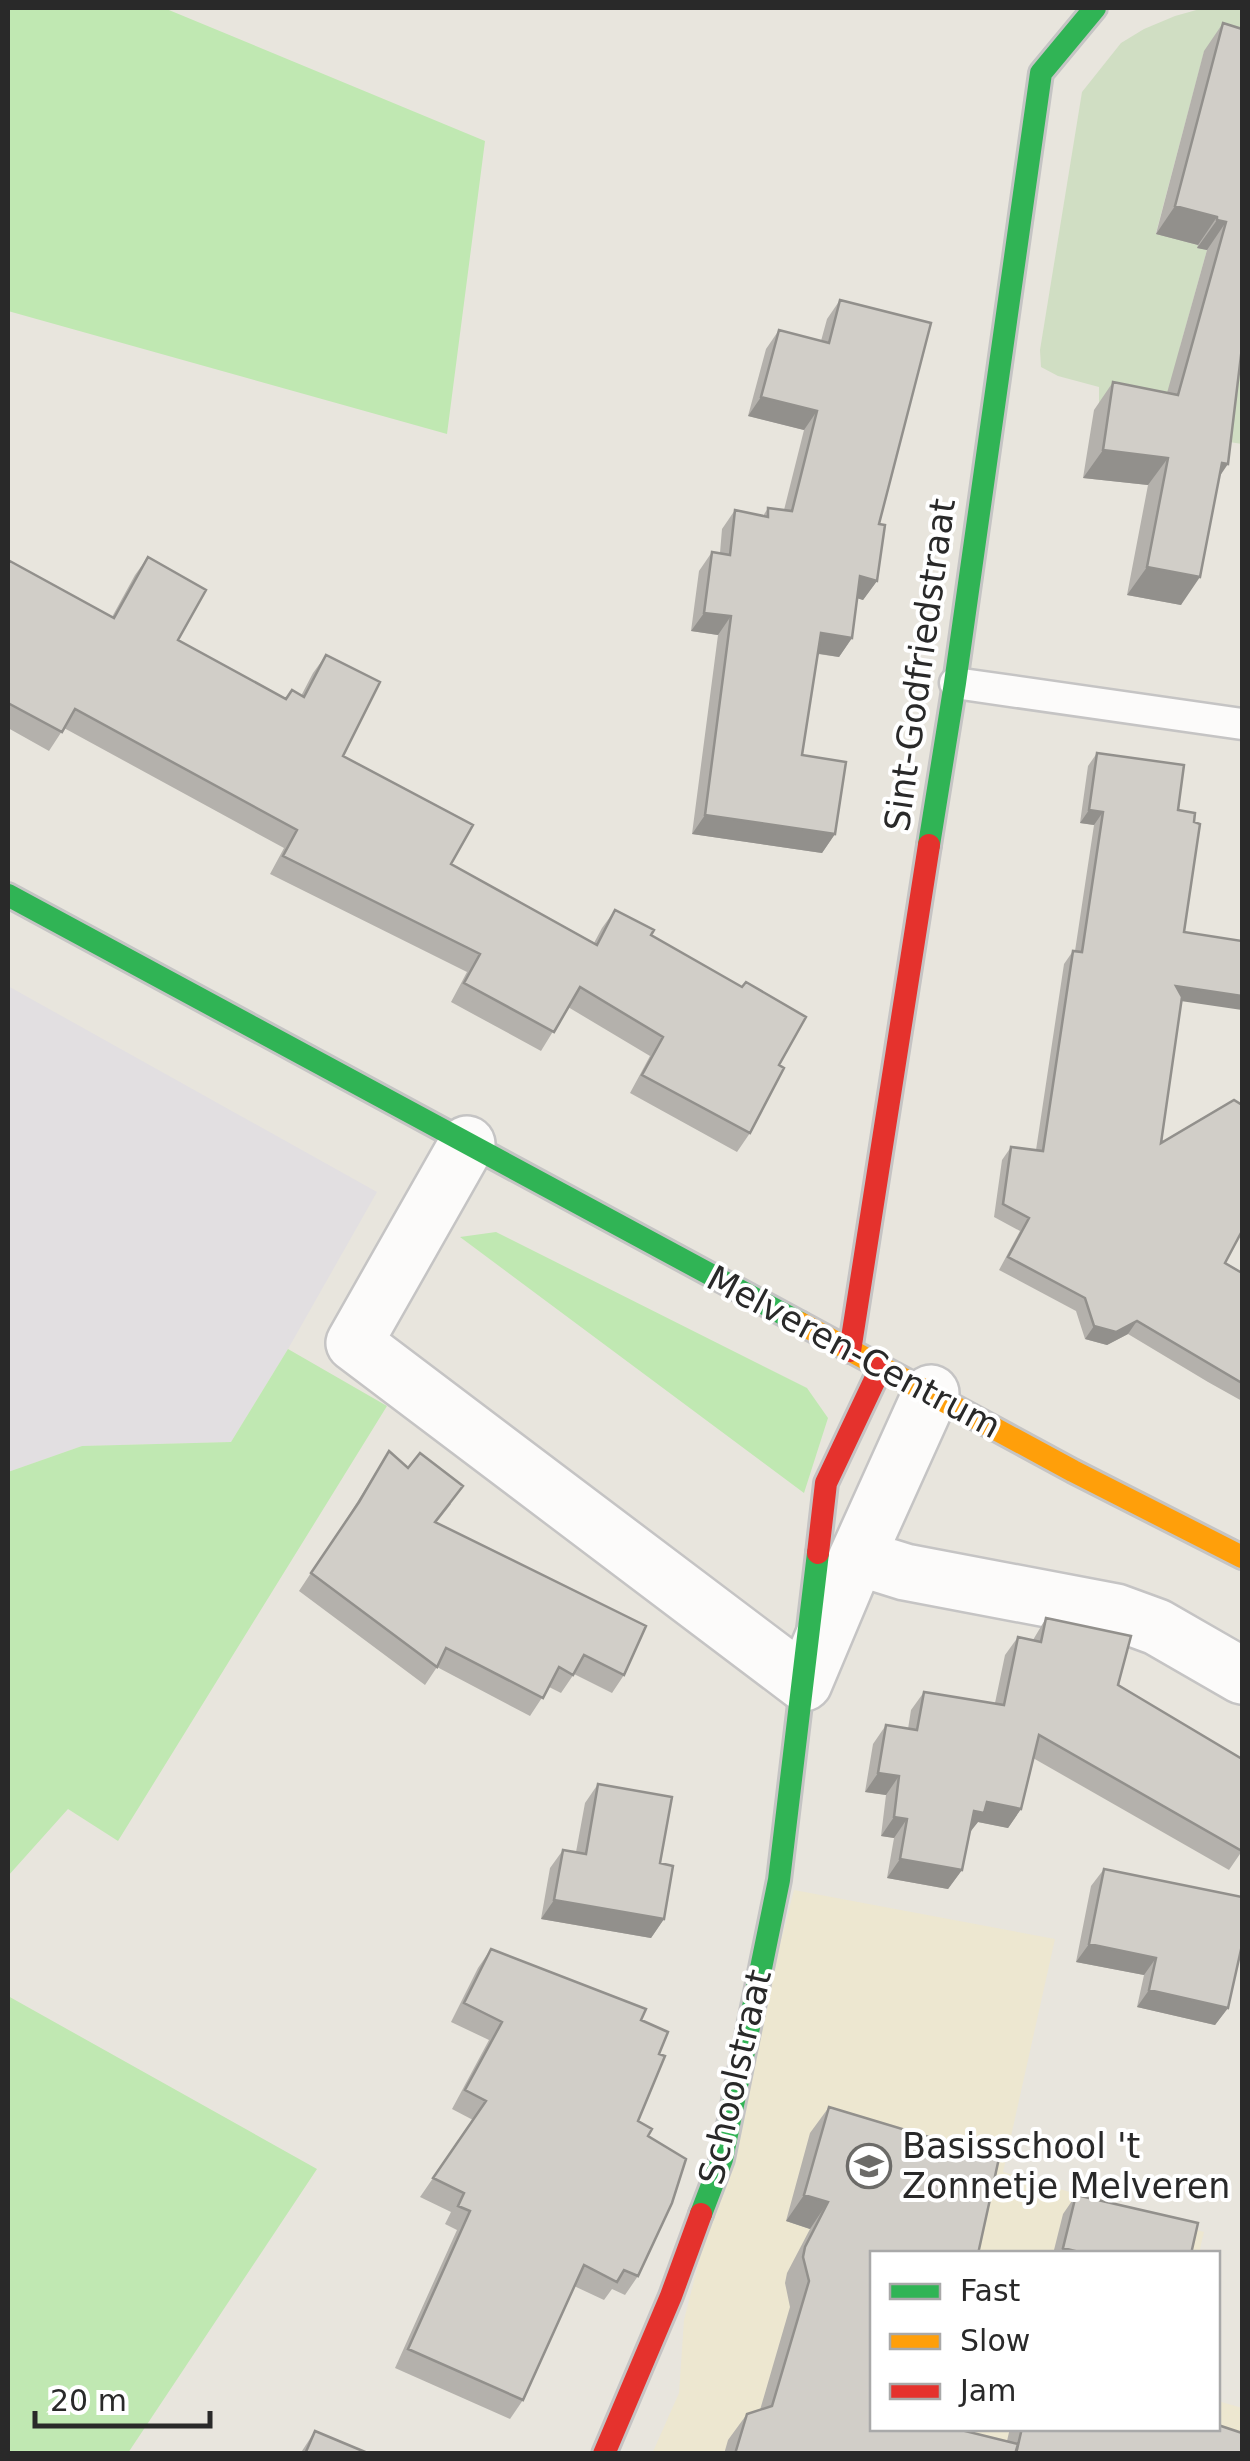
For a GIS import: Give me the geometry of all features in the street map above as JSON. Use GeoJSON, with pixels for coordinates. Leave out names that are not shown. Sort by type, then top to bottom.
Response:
{"type":"FeatureCollection","features":[{"type":"Feature","properties":{"kind":"street","name":"Sint-Godfriedstraat"},"geometry":{"type":"LineString","coordinates":[[850,1351],[954,683],[1041,73],[1094,8]]}},
{"type":"Feature","properties":{"kind":"street","name":"Melveren-Centrum"},"geometry":{"type":"LineString","coordinates":[[8,895],[881,1368],[1242,1557]]}},
{"type":"Feature","properties":{"kind":"street"},"geometry":{"type":"LineString","coordinates":[[467,1144],[354,1343],[804,1683]]}},
{"type":"Feature","properties":{"kind":"street","name":"Schoolstraat"},"geometry":{"type":"LineString","coordinates":[[604,2454],[722,2159],[779,1880],[826,1483],[881,1368]]}},
{"type":"Feature","properties":{"kind":"street","name":"Schoolstraat"},"geometry":{"type":"LineString","coordinates":[[804,1683],[931,1394]]}},
{"type":"Feature","properties":{"kind":"street"},"geometry":{"type":"LineString","coordinates":[[857,1557],[905,1572],[1116,1612],[1157,1627],[1242,1676]]}},
{"type":"Feature","properties":{"kind":"lane"},"geometry":{"type":"LineString","coordinates":[[954,683],[1242,724]]}},
{"type":"Feature","properties":{"kind":"shaded area"},"geometry":{"type":"Polygon","coordinates":[[[8,986],[377,1192],[231,1442],[82,1446],[8,1472],[8,986]]]}},
{"type":"Feature","properties":{"kind":"shaded area","name":"Basisschool 't Zonnetje Melveren"},"geometry":{"type":"Polygon","coordinates":[[[794,1890],[1055,1939],[1003,2172],[1204,2232],[1199,2251],[870,2251],[870,2431],[1220,2431],[1220,2402],[1242,2408],[1242,2453],[652,2454],[679,2393],[684,2320],[794,1890]]]}},
{"type":"Feature","properties":{"kind":"green space"},"geometry":{"type":"Polygon","coordinates":[[[8,8],[164,8],[485,141],[447,434],[8,311],[8,8]]]}},
{"type":"Feature","properties":{"kind":"green space"},"geometry":{"type":"Polygon","coordinates":[[[1242,8],[1242,62],[1204,52],[1156,233],[1207,250],[1180,347],[1242,364],[1242,444],[1099,421],[1099,387],[1041,367],[1040,350],[1082,92],[1121,43],[1144,29],[1200,9],[1242,8]]]}},
{"type":"Feature","properties":{"kind":"green space"},"geometry":{"type":"Polygon","coordinates":[[[496,1232],[807,1388],[828,1418],[804,1493],[460,1237],[496,1232]]]}},
{"type":"Feature","properties":{"kind":"green space"},"geometry":{"type":"Polygon","coordinates":[[[288,1349],[387,1406],[118,1841],[68,1809],[8,1876],[8,1472],[82,1446],[231,1442],[288,1349]]]}},
{"type":"Feature","properties":{"kind":"green space"},"geometry":{"type":"Polygon","coordinates":[[[8,1996],[317,2169],[128,2453],[8,2453],[8,1996]]]}},
{"type":"Feature","properties":{"kind":"building"},"geometry":{"type":"Polygon","coordinates":[[[1223,23],[1242,29],[1242,347],[1228,464],[1222,463],[1200,577],[1147,567],[1168,458],[1103,450],[1113,382],[1178,395],[1226,222],[1175,206],[1223,23]]]}},
{"type":"Feature","properties":{"kind":"building"},"geometry":{"type":"Polygon","coordinates":[[[840,300],[931,323],[879,524],[885,525],[877,581],[860,576],[852,638],[821,633],[802,755],[846,762],[835,834],[705,815],[731,616],[704,613],[712,552],[730,555],[735,510],[768,517],[768,508],[792,511],[817,411],[761,397],[779,330],[829,343],[840,300]]]}},
{"type":"Feature","properties":{"kind":"building"},"geometry":{"type":"Polygon","coordinates":[[[148,557],[206,590],[178,640],[286,699],[292,690],[304,697],[326,655],[380,682],[343,756],[473,825],[451,864],[597,945],[615,910],[654,930],[651,935],[742,987],[746,982],[806,1017],[779,1065],[784,1068],[750,1133],[642,1075],[663,1037],[580,987],[554,1032],[464,983],[480,954],[283,856],[297,830],[75,709],[62,732],[8,703],[8,560],[114,618],[148,557]]]}},
{"type":"Feature","properties":{"kind":"building"},"geometry":{"type":"Polygon","coordinates":[[[1097,753],[1184,765],[1178,810],[1195,813],[1194,822],[1200,824],[1184,932],[1242,941],[1242,996],[1176,986],[1182,997],[1161,1143],[1234,1100],[1242,1105],[1242,1231],[1225,1263],[1242,1273],[1242,1383],[1137,1321],[1116,1332],[1094,1326],[1085,1298],[1008,1257],[1029,1218],[1003,1204],[1011,1147],[1043,1151],[1073,951],[1082,952],[1103,812],[1089,810],[1097,753]]]}},
{"type":"Feature","properties":{"kind":"building"},"geometry":{"type":"Polygon","coordinates":[[[389,1451],[408,1468],[420,1453],[463,1486],[435,1522],[646,1626],[624,1675],[584,1655],[573,1675],[559,1667],[543,1698],[446,1648],[437,1667],[311,1573],[389,1451]]]}},
{"type":"Feature","properties":{"kind":"building"},"geometry":{"type":"Polygon","coordinates":[[[1046,1618],[1131,1636],[1118,1685],[1242,1759],[1242,1851],[1039,1735],[1021,1809],[987,1802],[984,1813],[974,1811],[962,1870],[900,1859],[907,1819],[894,1817],[899,1776],[878,1773],[886,1725],[917,1730],[924,1692],[1004,1705],[1018,1637],[1041,1642],[1046,1618]]]}},
{"type":"Feature","properties":{"kind":"building"},"geometry":{"type":"Polygon","coordinates":[[[598,1784],[672,1797],[660,1863],[673,1866],[664,1919],[554,1900],[563,1850],[586,1854],[598,1784]]]}},
{"type":"Feature","properties":{"kind":"building"},"geometry":{"type":"Polygon","coordinates":[[[1104,1869],[1242,1897],[1242,1945],[1228,2008],[1149,1990],[1156,1958],[1089,1944],[1104,1869]]]}},
{"type":"Feature","properties":{"kind":"building"},"geometry":{"type":"Polygon","coordinates":[[[491,1949],[646,2009],[641,2020],[668,2032],[659,2054],[665,2056],[638,2121],[652,2129],[648,2136],[686,2159],[672,2203],[638,2276],[624,2270],[617,2282],[584,2265],[523,2400],[408,2349],[470,2211],[458,2206],[464,2193],[433,2178],[486,2101],[465,2090],[502,2022],[464,2003],[491,1949]]]}},
{"type":"Feature","properties":{"kind":"building"},"geometry":{"type":"Polygon","coordinates":[[[829,2107],[999,2158],[979,2251],[870,2251],[870,2431],[965,2431],[1018,2444],[1015,2454],[735,2454],[747,2414],[772,2406],[809,2281],[803,2257],[805,2247],[828,2202],[804,2195],[829,2107]]]}},
{"type":"Feature","properties":{"kind":"building"},"geometry":{"type":"Polygon","coordinates":[[[1076,2195],[1198,2223],[1192,2251],[1063,2248],[1076,2195]]]}},
{"type":"Feature","properties":{"kind":"building"},"geometry":{"type":"Polygon","coordinates":[[[1220,2426],[1242,2433],[1242,2454],[1016,2454],[1021,2431],[1220,2431],[1220,2426]]]}},
{"type":"Feature","properties":{"kind":"building"},"geometry":{"type":"Polygon","coordinates":[[[315,2431],[370,2454],[305,2454],[315,2431]]]}},
{"type":"Feature","properties":{"kind":"traffic: fast"},"geometry":{"type":"LineString","coordinates":[[929,845],[1041,73],[1095,8]]}},
{"type":"Feature","properties":{"kind":"traffic: fast"},"geometry":{"type":"LineString","coordinates":[[8,895],[800,1323]]}},
{"type":"Feature","properties":{"kind":"traffic: fast"},"geometry":{"type":"LineString","coordinates":[[701,2214],[722,2159],[779,1880],[818,1553]]}},
{"type":"Feature","properties":{"kind":"traffic: slow"},"geometry":{"type":"LineString","coordinates":[[800,1323],[1073,1471],[1242,1557]]}},
{"type":"Feature","properties":{"kind":"traffic: jam"},"geometry":{"type":"LineString","coordinates":[[850,1351],[929,845]]}},
{"type":"Feature","properties":{"kind":"traffic: jam"},"geometry":{"type":"LineString","coordinates":[[818,1553],[826,1483],[881,1367]]}},
{"type":"Feature","properties":{"kind":"traffic: jam"},"geometry":{"type":"LineString","coordinates":[[604,2454],[701,2214]]}},
{"type":"Feature","properties":{"kind":"place","name":"Basisschool 't Zonnetje Melveren"},"geometry":{"type":"Point","coordinates":[869,2166]}}]}
